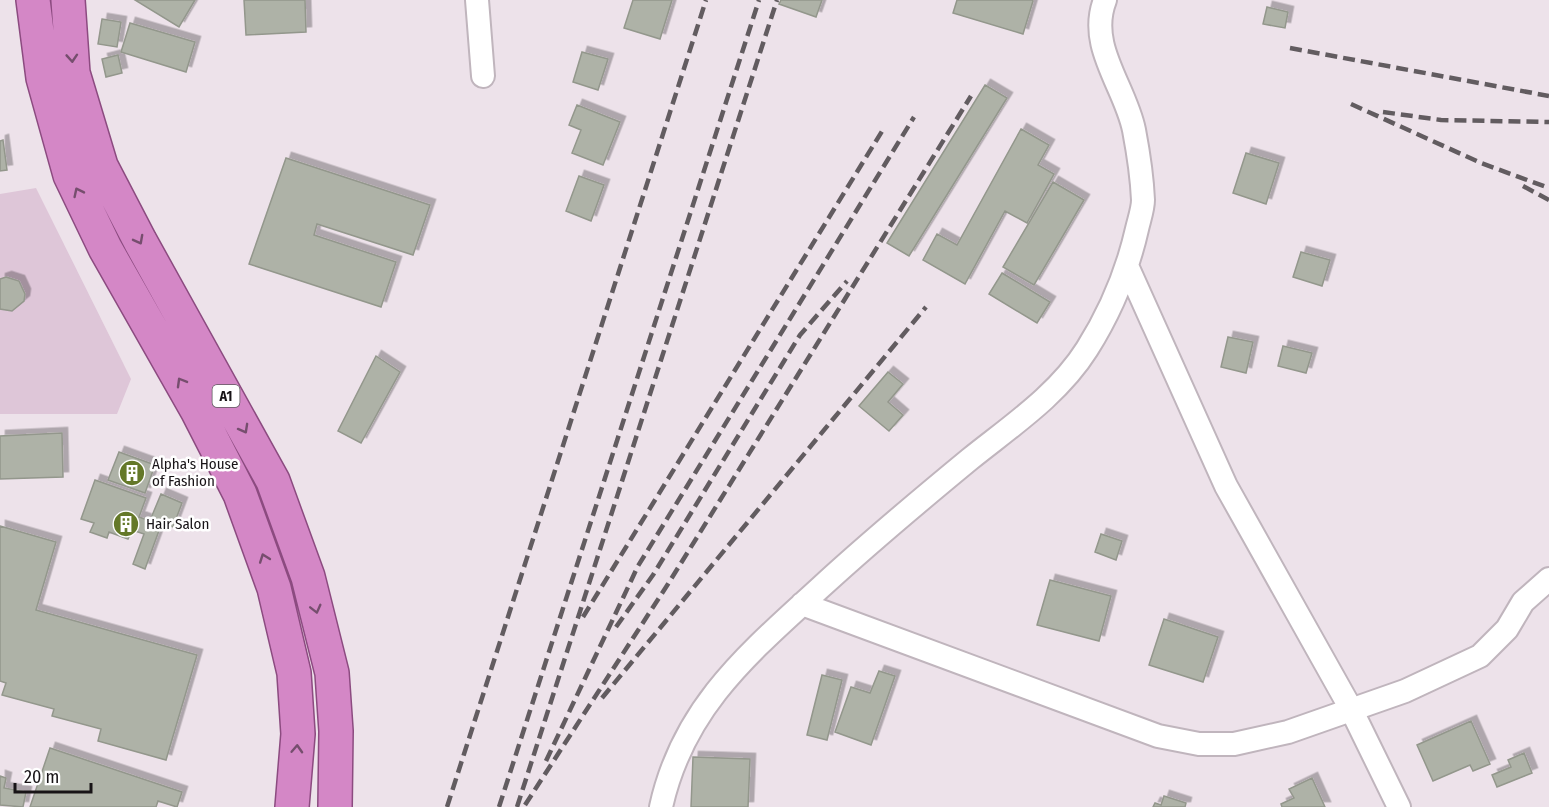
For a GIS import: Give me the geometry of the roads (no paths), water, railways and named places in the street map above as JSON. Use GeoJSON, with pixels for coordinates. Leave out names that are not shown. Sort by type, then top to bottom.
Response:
{"type":"FeatureCollection","features":[{"type":"Feature","properties":{"kind":"highway","name":"A1"},"geometry":{"type":"LineString","coordinates":[[33,0],[44,78],[70,175],[105,248],[197,410],[240,494],[274,588],[294,674],[298,734],[292,807]]}},
{"type":"Feature","properties":{"kind":"highway","name":"A1"},"geometry":{"type":"LineString","coordinates":[[68,0],[73,73],[101,166],[273,481],[308,577],[332,673],[336,731],[335,807]]}},
{"type":"Feature","properties":{"kind":"street"},"geometry":{"type":"LineString","coordinates":[[477,0],[483,76]]}},
{"type":"Feature","properties":{"kind":"street"},"geometry":{"type":"LineString","coordinates":[[661,807],[677,756],[712,696],[736,664],[898,517],[1032,409],[1061,382],[1086,351],[1113,303],[1128,268],[1143,202],[1133,128],[1101,45],[1105,0]]}},
{"type":"Feature","properties":{"kind":"street"},"geometry":{"type":"LineString","coordinates":[[1128,268],[1226,486],[1351,710],[1399,807]]}},
{"type":"Feature","properties":{"kind":"street"},"geometry":{"type":"LineString","coordinates":[[802,604],[1071,705],[1178,741],[1216,745],[1234,744],[1288,732],[1405,691],[1480,656],[1507,629],[1522,602],[1542,582],[1549,579]]}},
{"type":"Feature","properties":{"kind":"railway"},"geometry":{"type":"LineString","coordinates":[[447,807],[706,0]]}},
{"type":"Feature","properties":{"kind":"railway"},"geometry":{"type":"LineString","coordinates":[[499,807],[759,0]]}},
{"type":"Feature","properties":{"kind":"railway"},"geometry":{"type":"LineString","coordinates":[[517,807],[777,0]]}},
{"type":"Feature","properties":{"kind":"railway"},"geometry":{"type":"LineString","coordinates":[[1290,48],[1549,96]]}},
{"type":"Feature","properties":{"kind":"railway"},"geometry":{"type":"LineString","coordinates":[[525,805],[668,584],[971,96]]}},
{"type":"Feature","properties":{"kind":"railway"},"geometry":{"type":"LineString","coordinates":[[1351,104],[1481,163],[1549,188]]}},
{"type":"Feature","properties":{"kind":"railway"},"geometry":{"type":"LineString","coordinates":[[1383,112],[1441,120],[1549,122]]}},
{"type":"Feature","properties":{"kind":"railway"},"geometry":{"type":"LineString","coordinates":[[546,761],[638,566],[914,117]]}},
{"type":"Feature","properties":{"kind":"railway"},"geometry":{"type":"LineString","coordinates":[[583,617],[884,128]]}},
{"type":"Feature","properties":{"kind":"railway"},"geometry":{"type":"LineString","coordinates":[[1523,186],[1549,200]]}},
{"type":"Feature","properties":{"kind":"railway"},"geometry":{"type":"LineString","coordinates":[[616,627],[653,575],[800,335],[847,281]]}},
{"type":"Feature","properties":{"kind":"railway"},"geometry":{"type":"LineString","coordinates":[[602,698],[926,307]]}},
{"type":"Feature","properties":{"kind":"place","name":"Alpha's House of Fashion"},"geometry":{"type":"Point","coordinates":[132,473]}},
{"type":"Feature","properties":{"kind":"place","name":"Hair Salon"},"geometry":{"type":"Point","coordinates":[126,524]}}]}
